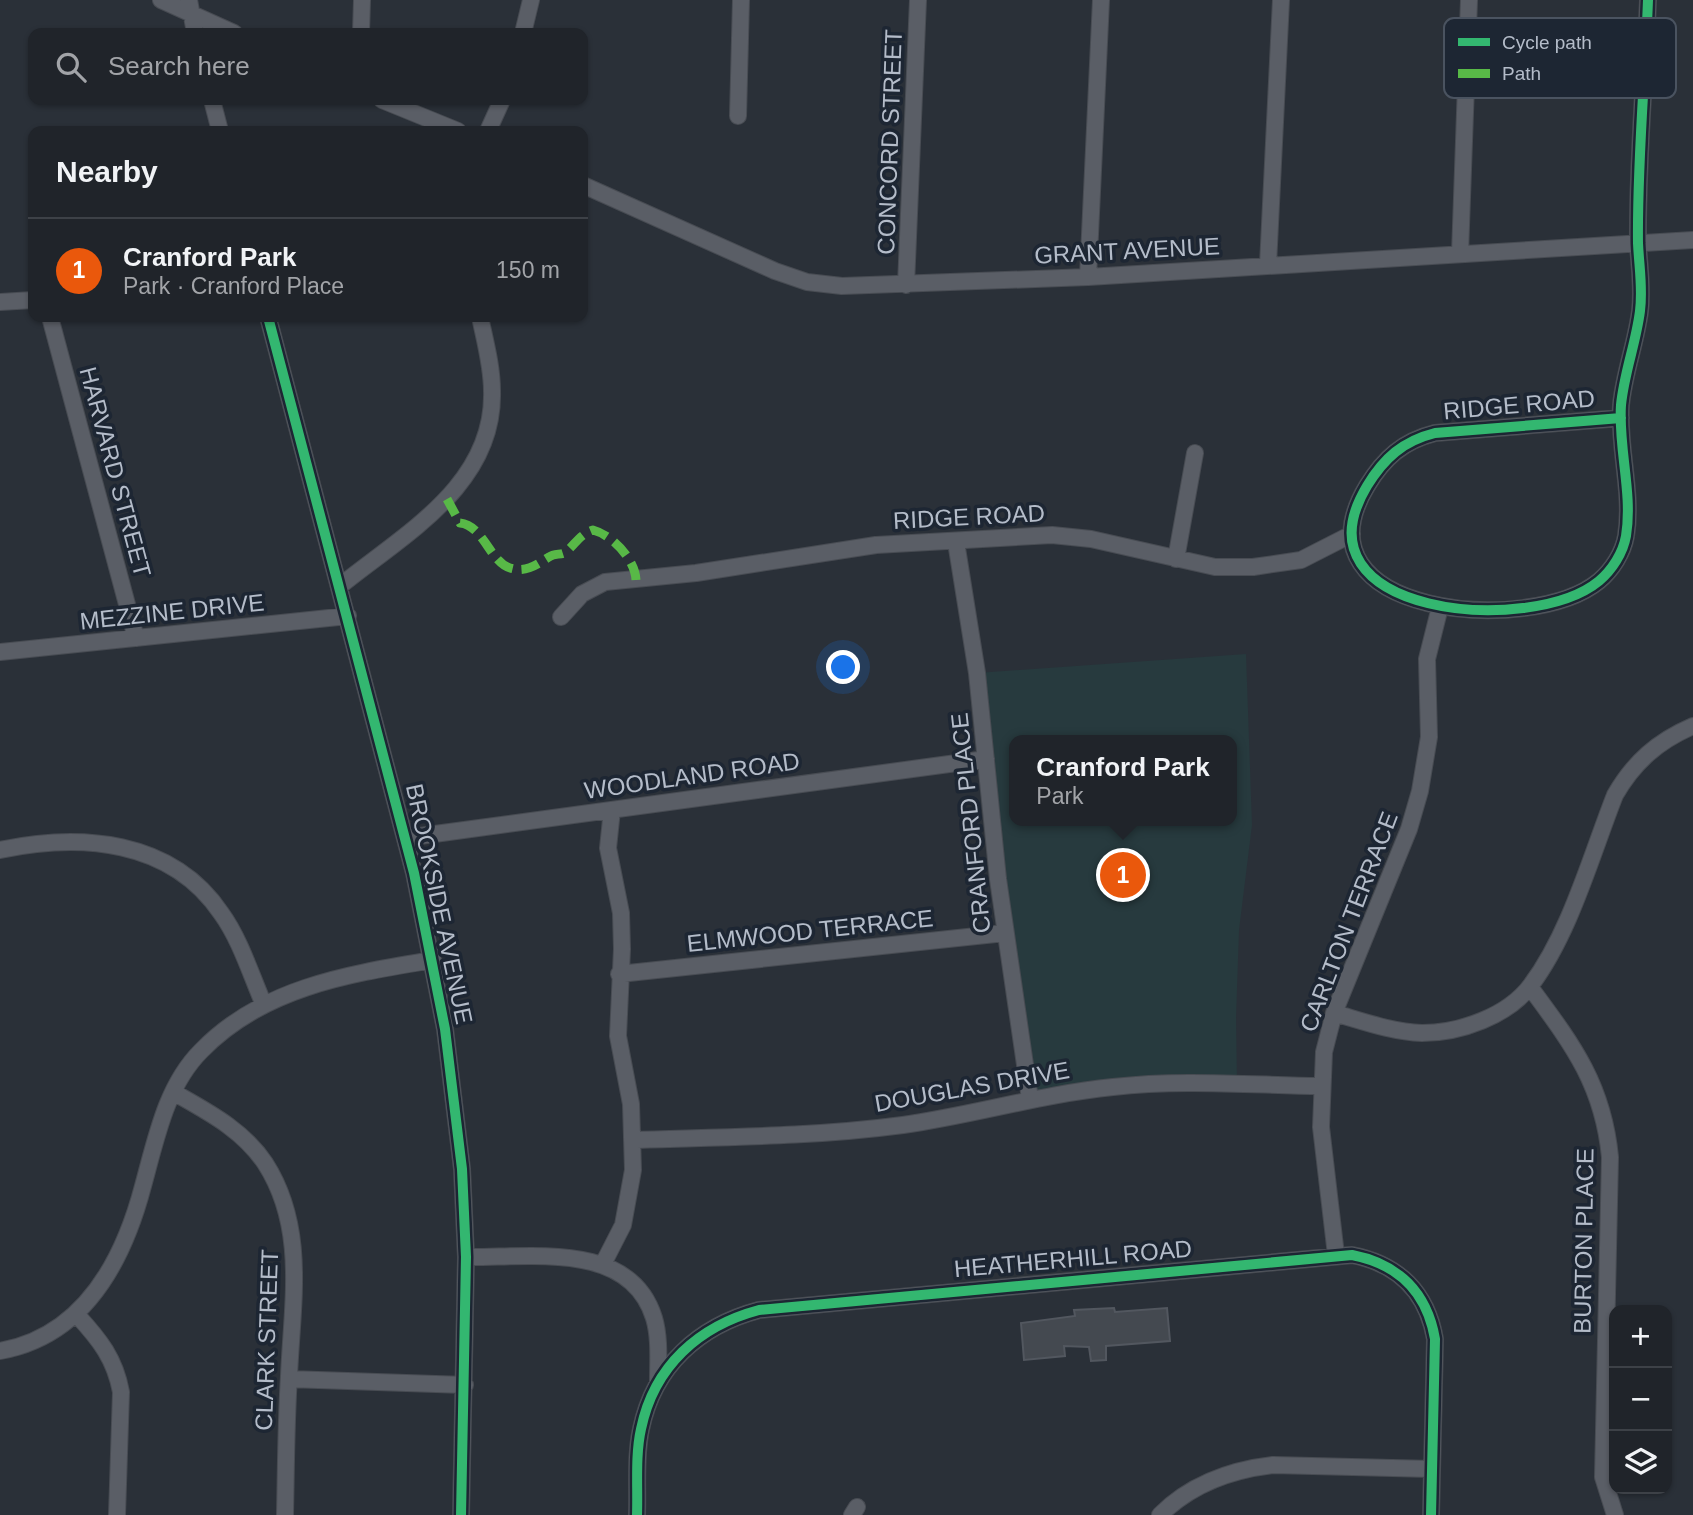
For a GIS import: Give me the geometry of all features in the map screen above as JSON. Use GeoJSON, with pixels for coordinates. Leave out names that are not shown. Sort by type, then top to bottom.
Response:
{"type":"FeatureCollection","features":[{"type":"Feature","properties":{"kind":"street"},"geometry":{"type":"LineString","coordinates":[[161,0],[189,6],[226,28]]}},
{"type":"Feature","properties":{"kind":"street"},"geometry":{"type":"LineString","coordinates":[[361,28],[362,0]]}},
{"type":"Feature","properties":{"kind":"street"},"geometry":{"type":"LineString","coordinates":[[524,28],[531,0]]}},
{"type":"Feature","properties":{"kind":"street"},"geometry":{"type":"LineString","coordinates":[[738,116],[741,0]]}},
{"type":"Feature","properties":{"kind":"street","name":"CONCORD STREET"},"geometry":{"type":"LineString","coordinates":[[906,285],[918,0]]}},
{"type":"Feature","properties":{"kind":"street"},"geometry":{"type":"LineString","coordinates":[[1088,277],[1101,0]]}},
{"type":"Feature","properties":{"kind":"street"},"geometry":{"type":"LineString","coordinates":[[1268,265],[1281,0]]}},
{"type":"Feature","properties":{"kind":"street"},"geometry":{"type":"LineString","coordinates":[[1468,18],[1469,0]]}},
{"type":"Feature","properties":{"kind":"street"},"geometry":{"type":"LineString","coordinates":[[1647,18],[1648,0]]}},
{"type":"Feature","properties":{"kind":"street"},"geometry":{"type":"LineString","coordinates":[[189,6],[193,28]]}},
{"type":"Feature","properties":{"kind":"street"},"geometry":{"type":"LineString","coordinates":[[1460,254],[1466,98]]}},
{"type":"Feature","properties":{"kind":"street"},"geometry":{"type":"LineString","coordinates":[[1353,534],[1357,553],[1378,582],[1409,600],[1440,607],[1495,610],[1529,607],[1585,590],[1610,570],[1625,540],[1628,523],[1621,418],[1625,376],[1640,310],[1638,243],[1644,98]]}},
{"type":"Feature","properties":{"kind":"street"},"geometry":{"type":"LineString","coordinates":[[213,105],[219,126]]}},
{"type":"Feature","properties":{"kind":"street"},"geometry":{"type":"LineString","coordinates":[[394,105],[446,126]]}},
{"type":"Feature","properties":{"kind":"street"},"geometry":{"type":"LineString","coordinates":[[490,126],[500,105]]}},
{"type":"Feature","properties":{"kind":"street","name":"GRANT AVENUE"},"geometry":{"type":"LineString","coordinates":[[588,187],[807,282],[842,286],[1088,277],[1693,240]]}},
{"type":"Feature","properties":{"kind":"street"},"geometry":{"type":"LineString","coordinates":[[0,302],[28,300]]}},
{"type":"Feature","properties":{"kind":"street","name":"HARVARD STREET"},"geometry":{"type":"LineString","coordinates":[[51,322],[136,638]]}},
{"type":"Feature","properties":{"kind":"street","name":"BROOKSIDE AVENUE"},"geometry":{"type":"LineString","coordinates":[[269,322],[405,838],[433,960],[454,1093],[466,1257],[461,1515]]}},
{"type":"Feature","properties":{"kind":"street"},"geometry":{"type":"LineString","coordinates":[[340,586],[450,497],[479,458],[488,433],[492,389],[481,322]]}},
{"type":"Feature","properties":{"kind":"street","name":"RIDGE ROAD"},"geometry":{"type":"LineString","coordinates":[[561,617],[582,594],[605,582],[696,573],[876,545],[1052,535],[1091,539],[1215,567],[1301,560],[1353,534],[1356,512],[1374,475],[1400,447],[1418,438],[1435,433],[1621,418]]}},
{"type":"Feature","properties":{"kind":"street"},"geometry":{"type":"LineString","coordinates":[[1176,559],[1195,453]]}},
{"type":"Feature","properties":{"kind":"street","name":"CRANFORD PLACE"},"geometry":{"type":"LineString","coordinates":[[957,542],[977,673],[1005,933],[1030,1099]]}},
{"type":"Feature","properties":{"kind":"street","name":"CARLTON TERRACE"},"geometry":{"type":"LineString","coordinates":[[1336,1255],[1321,1127],[1320,1086],[1334,1013],[1409,829],[1420,791],[1429,737],[1427,659],[1440,607]]}},
{"type":"Feature","properties":{"kind":"street","name":"MEZZINE DRIVE"},"geometry":{"type":"LineString","coordinates":[[0,652],[348,616]]}},
{"type":"Feature","properties":{"kind":"street"},"geometry":{"type":"LineString","coordinates":[[1334,1013],[1396,1030],[1444,1031],[1488,1018],[1530,987],[1564,925],[1615,795],[1625,777],[1657,745],[1693,726]]}},
{"type":"Feature","properties":{"kind":"street","name":"WOODLAND ROAD"},"geometry":{"type":"LineString","coordinates":[[405,838],[986,759]]}},
{"type":"Feature","properties":{"kind":"street"},"geometry":{"type":"LineString","coordinates":[[603,1264],[620,1231],[631,1196],[631,1104],[618,1036],[621,913],[608,848],[612,810]]}},
{"type":"Feature","properties":{"kind":"street"},"geometry":{"type":"LineString","coordinates":[[0,850],[53,842],[110,843],[153,857],[177,870],[199,887],[224,915],[264,1004]]}},
{"type":"Feature","properties":{"kind":"street","name":"ELMWOOD TERRACE"},"geometry":{"type":"LineString","coordinates":[[619,974],[1005,933]]}},
{"type":"Feature","properties":{"kind":"street"},"geometry":{"type":"LineString","coordinates":[[0,1351],[40,1339],[77,1315],[97,1294],[132,1219],[161,1121],[173,1092],[198,1053],[233,1024],[264,1004],[309,985],[346,974],[433,960]]}},
{"type":"Feature","properties":{"kind":"street","name":"BURTON PLACE"},"geometry":{"type":"LineString","coordinates":[[1530,987],[1580,1056],[1595,1088],[1608,1132],[1610,1157],[1603,1477],[1615,1515]]}},
{"type":"Feature","properties":{"kind":"street","name":"DOUGLAS DRIVE"},"geometry":{"type":"LineString","coordinates":[[632,1140],[846,1131],[951,1117],[1030,1099],[1115,1086],[1320,1086]]}},
{"type":"Feature","properties":{"kind":"street","name":"CLARK STREET"},"geometry":{"type":"LineString","coordinates":[[173,1092],[229,1124],[264,1163],[278,1187],[290,1223],[295,1261],[285,1515]]}},
{"type":"Feature","properties":{"kind":"street","name":"HEATHERHILL ROAD"},"geometry":{"type":"LineString","coordinates":[[637,1515],[640,1438],[648,1404],[658,1382],[692,1341],[713,1326],[760,1310],[1336,1255],[1369,1258],[1385,1265],[1415,1288],[1425,1304],[1436,1339],[1432,1515]]}},
{"type":"Feature","properties":{"kind":"street"},"geometry":{"type":"LineString","coordinates":[[466,1257],[582,1259],[620,1272],[646,1299],[657,1332],[658,1382]]}},
{"type":"Feature","properties":{"kind":"street"},"geometry":{"type":"LineString","coordinates":[[77,1315],[102,1341],[118,1375],[121,1392],[117,1515]]}},
{"type":"Feature","properties":{"kind":"street"},"geometry":{"type":"LineString","coordinates":[[289,1378],[465,1385]]}},
{"type":"Feature","properties":{"kind":"street"},"geometry":{"type":"LineString","coordinates":[[1160,1515],[1203,1483],[1247,1468],[1273,1465],[1432,1469]]}},
{"type":"Feature","properties":{"kind":"green space"},"geometry":{"type":"Polygon","coordinates":[[[1246,654],[1252,825],[1239,930],[1237,1085],[1030,1099],[977,673],[1246,654]]]}},
{"type":"Feature","properties":{"kind":"building"},"geometry":{"type":"Polygon","coordinates":[[[1114,1308],[1115,1312],[1167,1308],[1170,1341],[1106,1346],[1106,1360],[1091,1361],[1089,1347],[1064,1346],[1065,1356],[1024,1360],[1021,1323],[1075,1316],[1074,1310],[1114,1308]]]}},
{"type":"Feature","properties":{"kind":"marked path"},"geometry":{"type":"LineString","coordinates":[[447,499],[460,523],[475,530],[497,559],[510,568],[526,569],[551,556],[564,553],[593,530],[615,542],[632,564],[636,580]]}},
{"type":"Feature","properties":{"kind":"cycle path"},"geometry":{"type":"LineString","coordinates":[[1647,18],[1648,0]]}},
{"type":"Feature","properties":{"kind":"cycle path"},"geometry":{"type":"LineString","coordinates":[[1621,418],[1625,381],[1641,302],[1638,243],[1643,98]]}},
{"type":"Feature","properties":{"kind":"cycle path"},"geometry":{"type":"LineString","coordinates":[[269,322],[414,873],[445,1029],[462,1169],[466,1257],[461,1515]]}},
{"type":"Feature","properties":{"kind":"cycle path"},"geometry":{"type":"LineString","coordinates":[[1621,418],[1628,503],[1626,536],[1620,555],[1599,581],[1566,598],[1523,608],[1475,610],[1428,603],[1388,588],[1361,564],[1352,530],[1367,486],[1380,467],[1404,446],[1435,433],[1621,418]]}},
{"type":"Feature","properties":{"kind":"cycle path"},"geometry":{"type":"LineString","coordinates":[[637,1515],[639,1439],[647,1406],[656,1386],[682,1352],[717,1326],[737,1317],[759,1310],[1352,1255],[1369,1259],[1397,1273],[1418,1295],[1431,1323],[1435,1339],[1431,1515]]}},
{"type":"Feature","properties":{"kind":"place","name":"Cranford Park"},"geometry":{"type":"Point","coordinates":[1123,875]}}]}
